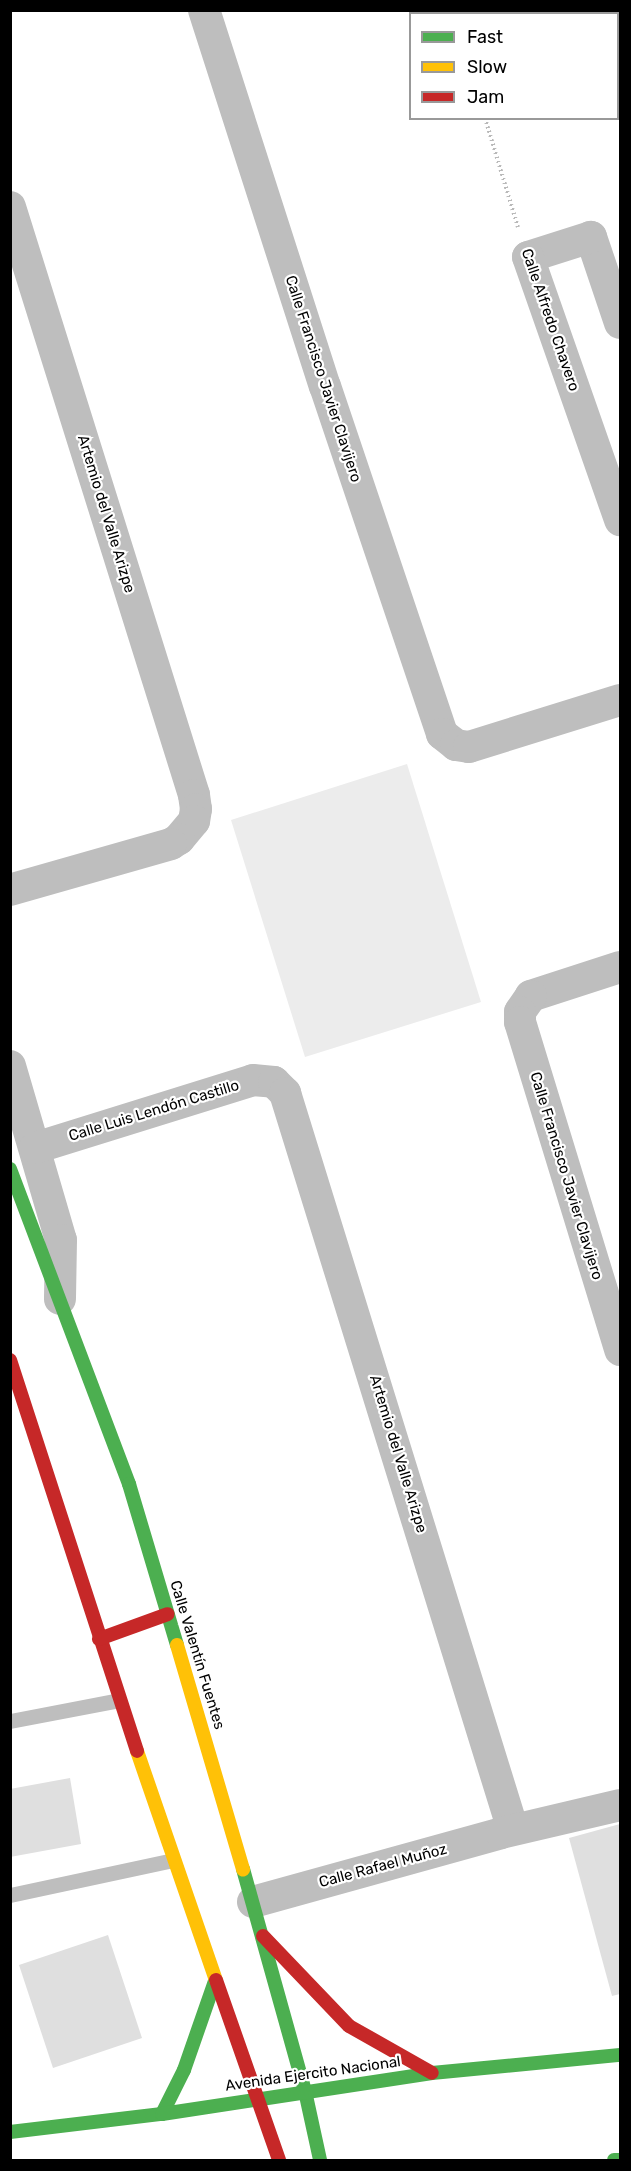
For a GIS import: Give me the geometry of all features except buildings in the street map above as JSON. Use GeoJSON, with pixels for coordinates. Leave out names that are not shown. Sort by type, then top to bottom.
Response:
{"type":"FeatureCollection","features":[{"type":"Feature","properties":{"kind":"main road","name":"Calle Valentín Fuentes"},"geometry":{"type":"LineString","coordinates":[[10,1169],[129,1484],[263,1936],[305,2091],[320,2160]]}},
{"type":"Feature","properties":{"kind":"main road"},"geometry":{"type":"LineString","coordinates":[[10,1360],[20,1418],[99,1639],[214,1981],[279,2160]]}},
{"type":"Feature","properties":{"kind":"main road"},"geometry":{"type":"LineString","coordinates":[[99,1639],[168,1614]]}},
{"type":"Feature","properties":{"kind":"main road"},"geometry":{"type":"LineString","coordinates":[[263,1936],[348,2026],[432,2073]]}},
{"type":"Feature","properties":{"kind":"main road"},"geometry":{"type":"LineString","coordinates":[[162,2114],[184,2070],[214,1981]]}},
{"type":"Feature","properties":{"kind":"main road","name":"Avenida Ejercito Nacional"},"geometry":{"type":"LineString","coordinates":[[10,2132],[162,2114],[432,2073],[621,2055]]}},
{"type":"Feature","properties":{"kind":"main road"},"geometry":{"type":"LineString","coordinates":[[614,2160],[621,2160]]}},
{"type":"Feature","properties":{"kind":"street","name":"Calle Francisco Javier Clavijero"},"geometry":{"type":"LineString","coordinates":[[204,10],[440,729],[452,743],[469,747],[621,700]]}},
{"type":"Feature","properties":{"kind":"street","name":"Artemio del Valle Arizpe"},"geometry":{"type":"LineString","coordinates":[[10,207],[194,795],[194,821],[179,839],[171,844],[10,890]]}},
{"type":"Feature","properties":{"kind":"street"},"geometry":{"type":"LineString","coordinates":[[528,257],[591,237],[621,323]]}},
{"type":"Feature","properties":{"kind":"street","name":"Calle Alfredo Chavero"},"geometry":{"type":"LineString","coordinates":[[528,257],[610,456],[621,520]]}},
{"type":"Feature","properties":{"kind":"street","name":"Calle Francisco Javier Clavijero"},"geometry":{"type":"LineString","coordinates":[[621,967],[540,991],[525,1001],[520,1012],[525,1042],[621,1350]]}},
{"type":"Feature","properties":{"kind":"street"},"geometry":{"type":"LineString","coordinates":[[10,1066],[61,1240],[60,1302]]}},
{"type":"Feature","properties":{"kind":"street","name":"Calle Luis Lendón Castillo"},"geometry":{"type":"LineString","coordinates":[[35,1148],[253,1080],[274,1082]]}},
{"type":"Feature","properties":{"kind":"street","name":"Artemio del Valle Arizpe"},"geometry":{"type":"LineString","coordinates":[[274,1082],[289,1101],[513,1830]]}},
{"type":"Feature","properties":{"kind":"street","name":"Calle Rafael Muñoz"},"geometry":{"type":"LineString","coordinates":[[253,1902],[513,1830],[621,1805]]}},
{"type":"Feature","properties":{"kind":"lane"},"geometry":{"type":"LineString","coordinates":[[10,1721],[119,1701]]}},
{"type":"Feature","properties":{"kind":"lane"},"geometry":{"type":"LineString","coordinates":[[10,1895],[173,1860]]}},
{"type":"Feature","properties":{"kind":"path","name":"Calle Alfredo Chavero"},"geometry":{"type":"LineString","coordinates":[[486,120],[528,257]]}},
{"type":"Feature","properties":{"kind":"shaded area"},"geometry":{"type":"Polygon","coordinates":[[[407,764],[481,1002],[305,1057],[231,820],[407,764]]]}},
{"type":"Feature","properties":{"kind":"traffic: fast"},"geometry":{"type":"LineString","coordinates":[[10,1169],[129,1484],[177,1645]]}},
{"type":"Feature","properties":{"kind":"traffic: fast"},"geometry":{"type":"LineString","coordinates":[[243,1869],[305,2091],[320,2160]]}},
{"type":"Feature","properties":{"kind":"traffic: fast"},"geometry":{"type":"LineString","coordinates":[[162,2114],[184,2070],[215,1981]]}},
{"type":"Feature","properties":{"kind":"traffic: fast"},"geometry":{"type":"LineString","coordinates":[[10,2132],[162,2114],[432,2073],[620,2055]]}},
{"type":"Feature","properties":{"kind":"traffic: fast"},"geometry":{"type":"LineString","coordinates":[[614,2160],[620,2160]]}},
{"type":"Feature","properties":{"kind":"traffic: slow"},"geometry":{"type":"LineString","coordinates":[[177,1645],[243,1869]]}},
{"type":"Feature","properties":{"kind":"traffic: slow"},"geometry":{"type":"LineString","coordinates":[[137,1751],[216,1980]]}},
{"type":"Feature","properties":{"kind":"traffic: jam"},"geometry":{"type":"LineString","coordinates":[[10,1360],[137,1751]]}},
{"type":"Feature","properties":{"kind":"traffic: jam"},"geometry":{"type":"LineString","coordinates":[[99,1639],[168,1614]]}},
{"type":"Feature","properties":{"kind":"traffic: jam"},"geometry":{"type":"LineString","coordinates":[[263,1936],[349,2026],[432,2073]]}},
{"type":"Feature","properties":{"kind":"traffic: jam"},"geometry":{"type":"LineString","coordinates":[[216,1980],[279,2160]]}}]}
